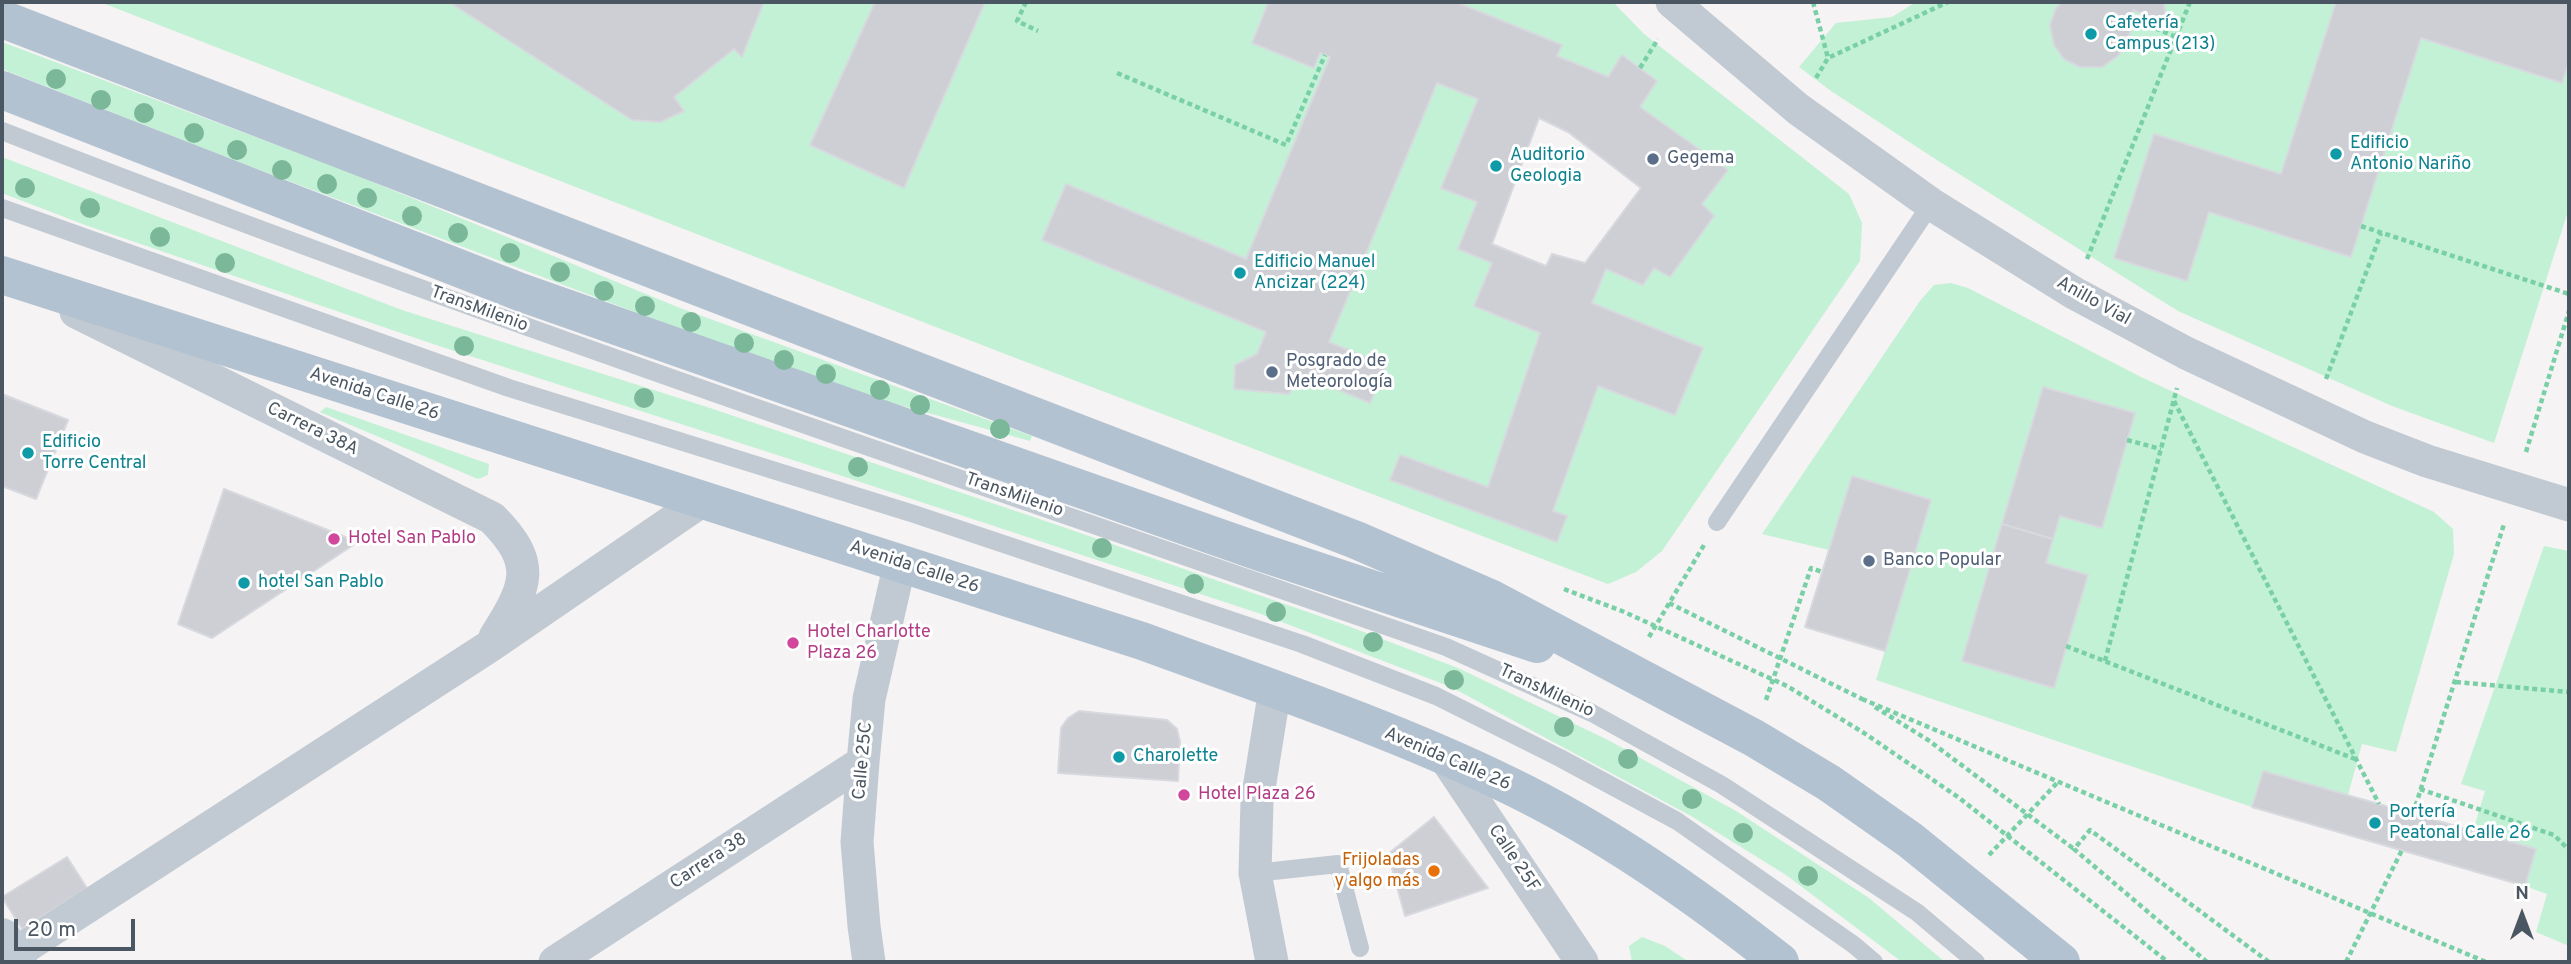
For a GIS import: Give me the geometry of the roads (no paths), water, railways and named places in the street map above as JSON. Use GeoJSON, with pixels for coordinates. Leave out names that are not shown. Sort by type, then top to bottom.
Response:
{"type":"FeatureCollection","features":[{"type":"Feature","properties":{"kind":"main road"},"geometry":{"type":"LineString","coordinates":[[2,19],[1356,540],[1492,599],[1754,738],[1829,783],[1910,840],[2061,962]]}},
{"type":"Feature","properties":{"kind":"main road"},"geometry":{"type":"LineString","coordinates":[[2,90],[520,292],[1260,552],[1640,677]]}},
{"type":"Feature","properties":{"kind":"main road","name":"Avenida Calle 26"},"geometry":{"type":"LineString","coordinates":[[2,275],[1142,641],[1275,689],[1508,784],[1606,839],[1706,904],[1780,962]]}},
{"type":"Feature","properties":{"kind":"street","name":"Anillo Vial"},"geometry":{"type":"LineString","coordinates":[[1672,2],[1798,109],[1931,204],[2074,293],[2186,353],[2365,437],[2414,457],[2569,505]]}},
{"type":"Feature","properties":{"kind":"street","name":"Carrera 38A"},"geometry":{"type":"LineString","coordinates":[[2,275],[492,518],[507,533],[524,565],[522,583],[514,607],[490,646]]}},
{"type":"Feature","properties":{"kind":"street","name":"Carrera 38A"},"geometry":{"type":"LineString","coordinates":[[9,954],[490,646],[703,500]]}},
{"type":"Feature","properties":{"kind":"street","name":"Calle 25C"},"geometry":{"type":"LineString","coordinates":[[869,962],[857,842],[863,762],[869,699],[900,563]]}},
{"type":"Feature","properties":{"kind":"street"},"geometry":{"type":"LineString","coordinates":[[1272,962],[1255,873],[1257,801],[1275,689]]}},
{"type":"Feature","properties":{"kind":"street","name":"Calle 25F"},"geometry":{"type":"LineString","coordinates":[[1444,756],[1582,962]]}},
{"type":"Feature","properties":{"kind":"street","name":"Carrera 38"},"geometry":{"type":"LineString","coordinates":[[555,962],[863,762]]}},
{"type":"Feature","properties":{"kind":"lane","name":"TransMilenio"},"geometry":{"type":"LineString","coordinates":[[2,131],[522,326],[1446,647],[1592,713],[1722,785],[1918,913],[1976,962]]}},
{"type":"Feature","properties":{"kind":"lane"},"geometry":{"type":"LineString","coordinates":[[1717,522],[1931,204]]}},
{"type":"Feature","properties":{"kind":"lane"},"geometry":{"type":"LineString","coordinates":[[2,208],[509,388],[940,522],[1302,644],[1436,696],[1677,821],[1854,945],[1874,962]]}},
{"type":"Feature","properties":{"kind":"lane"},"geometry":{"type":"LineString","coordinates":[[1255,873],[1338,864],[1360,948]]}},
{"type":"Feature","properties":{"kind":"place","name":"Cafetería Campus (213)"},"geometry":{"type":"Point","coordinates":[2091,34]}},
{"type":"Feature","properties":{"kind":"place","name":"Edificio Antonio Nariño"},"geometry":{"type":"Point","coordinates":[2336,154]}},
{"type":"Feature","properties":{"kind":"place","name":"Gegema"},"geometry":{"type":"Point","coordinates":[1653,159]}},
{"type":"Feature","properties":{"kind":"place","name":"Auditorio Geologia"},"geometry":{"type":"Point","coordinates":[1496,166]}},
{"type":"Feature","properties":{"kind":"place","name":"Edificio Manuel Ancizar (224)"},"geometry":{"type":"Point","coordinates":[1240,273]}},
{"type":"Feature","properties":{"kind":"place","name":"Posgrado de Meteorología"},"geometry":{"type":"Point","coordinates":[1272,372]}},
{"type":"Feature","properties":{"kind":"place","name":"Edificio Torre Central"},"geometry":{"type":"Point","coordinates":[28,453]}},
{"type":"Feature","properties":{"kind":"place","name":"Hotel San Pablo"},"geometry":{"type":"Point","coordinates":[334,539]}},
{"type":"Feature","properties":{"kind":"place","name":"Banco Popular"},"geometry":{"type":"Point","coordinates":[1869,561]}},
{"type":"Feature","properties":{"kind":"place","name":"hotel San Pablo"},"geometry":{"type":"Point","coordinates":[244,583]}},
{"type":"Feature","properties":{"kind":"place","name":"Hotel Charlotte Plaza 26"},"geometry":{"type":"Point","coordinates":[793,643]}},
{"type":"Feature","properties":{"kind":"place","name":"Charolette"},"geometry":{"type":"Point","coordinates":[1119,757]}},
{"type":"Feature","properties":{"kind":"place","name":"Hotel Plaza 26"},"geometry":{"type":"Point","coordinates":[1184,795]}},
{"type":"Feature","properties":{"kind":"place","name":"Portería Peatonal Calle 26"},"geometry":{"type":"Point","coordinates":[2375,823]}},
{"type":"Feature","properties":{"kind":"place","name":"Frijoladas y algo más"},"geometry":{"type":"Point","coordinates":[1434,871]}}]}
